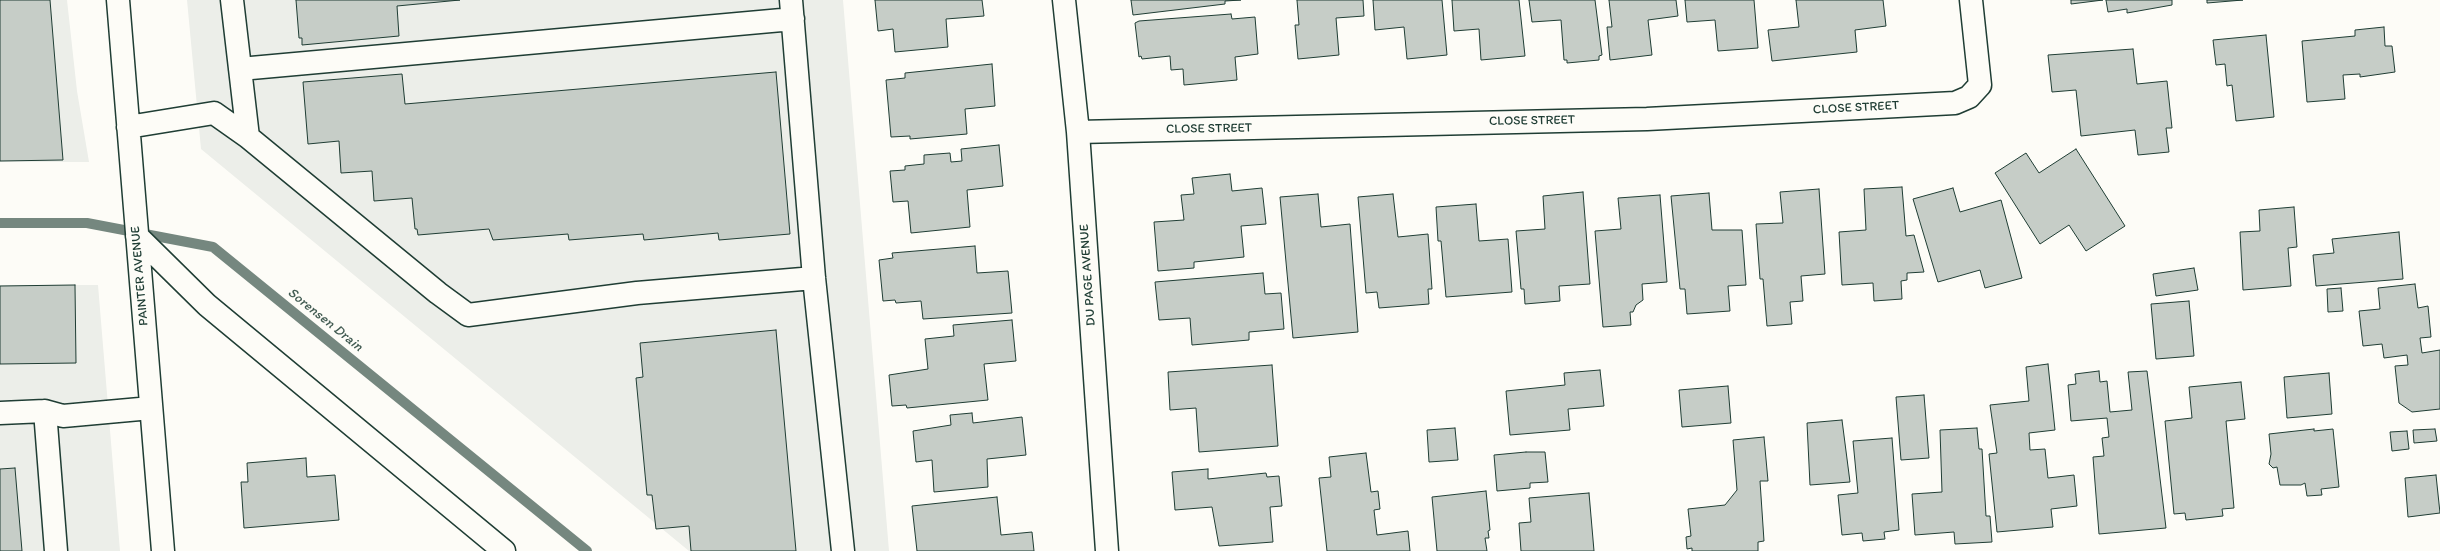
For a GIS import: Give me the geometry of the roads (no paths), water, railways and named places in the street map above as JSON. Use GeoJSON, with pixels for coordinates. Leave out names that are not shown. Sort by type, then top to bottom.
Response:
{"type":"FeatureCollection","features":[{"type":"Feature","properties":{"kind":"street","name":"PAINTER AVENUE"},"geometry":{"type":"LineString","coordinates":[[118,0],[162,551]]}},
{"type":"Feature","properties":{"kind":"street"},"geometry":{"type":"LineString","coordinates":[[232,0],[248,136]]}},
{"type":"Feature","properties":{"kind":"street","name":"DU PAGE AVENUE"},"geometry":{"type":"LineString","coordinates":[[1064,0],[1078,132],[1107,551]]}},
{"type":"Feature","properties":{"kind":"street","name":"CLOSE STREET"},"geometry":{"type":"LineString","coordinates":[[1078,132],[1647,119],[1954,103],[1969,97],[1980,85],[1970,0]]}},
{"type":"Feature","properties":{"kind":"street"},"geometry":{"type":"LineString","coordinates":[[240,69],[792,9],[814,278],[843,551]]}},
{"type":"Feature","properties":{"kind":"street"},"geometry":{"type":"LineString","coordinates":[[128,127],[214,113],[248,136],[438,293],[468,315],[637,293],[814,278]]}},
{"type":"Feature","properties":{"kind":"street"},"geometry":{"type":"LineString","coordinates":[[137,236],[207,305],[504,551]]}},
{"type":"Feature","properties":{"kind":"street"},"geometry":{"type":"LineString","coordinates":[[0,413],[45,411],[63,416],[151,408]]}},
{"type":"Feature","properties":{"kind":"street"},"geometry":{"type":"LineString","coordinates":[[45,411],[56,551]]}},
{"type":"Feature","properties":{"kind":"waterway","name":"Sorensen Drain"},"geometry":{"type":"LineString","coordinates":[[0,223],[87,223],[213,247],[587,551]]}}]}
